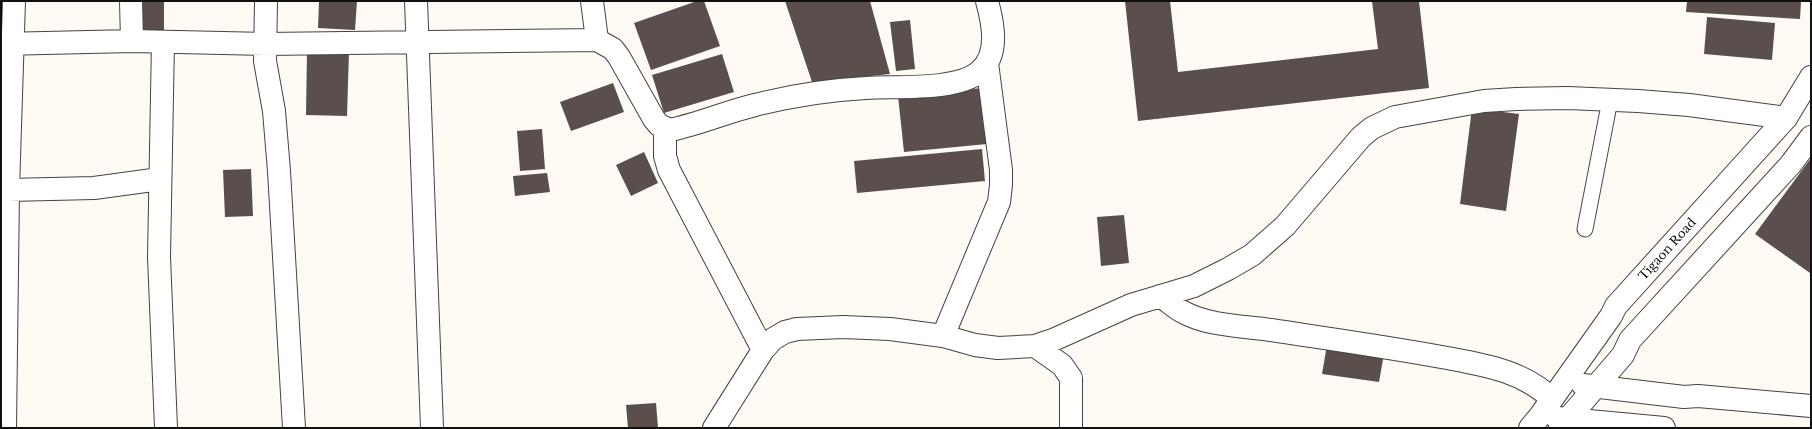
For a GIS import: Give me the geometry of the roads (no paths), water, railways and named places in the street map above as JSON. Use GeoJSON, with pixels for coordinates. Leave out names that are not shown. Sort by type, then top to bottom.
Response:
{"type":"FeatureCollection","features":[{"type":"Feature","properties":{"kind":"street"},"geometry":{"type":"LineString","coordinates":[[5,428],[8,190],[7,44],[14,1]]}},
{"type":"Feature","properties":{"kind":"street"},"geometry":{"type":"LineString","coordinates":[[131,1],[132,41]]}},
{"type":"Feature","properties":{"kind":"street"},"geometry":{"type":"LineString","coordinates":[[266,1],[265,61],[274,111],[279,171],[294,428]]}},
{"type":"Feature","properties":{"kind":"street"},"geometry":{"type":"LineString","coordinates":[[416,1],[432,428]]}},
{"type":"Feature","properties":{"kind":"street"},"geometry":{"type":"LineString","coordinates":[[592,1],[597,40]]}},
{"type":"Feature","properties":{"kind":"street"},"geometry":{"type":"LineString","coordinates":[[7,44],[132,41],[265,44],[597,40],[613,49],[659,126],[665,129],[679,128],[754,105],[796,96],[864,88],[950,83],[972,77],[987,63],[992,52],[994,36],[987,1]]}},
{"type":"Feature","properties":{"kind":"street"},"geometry":{"type":"LineString","coordinates":[[163,42],[159,257],[166,428]]}},
{"type":"Feature","properties":{"kind":"street"},"geometry":{"type":"LineString","coordinates":[[943,336],[999,202],[1001,170],[987,63]]}},
{"type":"Feature","properties":{"kind":"street","name":"Tigaon Road"},"geometry":{"type":"LineString","coordinates":[[1541,415],[1611,316],[1616,306],[1786,118],[1811,77]]}},
{"type":"Feature","properties":{"kind":"street"},"geometry":{"type":"LineString","coordinates":[[714,428],[763,350],[773,339],[785,332],[797,329],[890,328],[943,336],[975,345],[998,348],[1035,346],[1053,340],[1131,305],[1194,286],[1228,270],[1268,242],[1285,226],[1361,137],[1383,121],[1395,117],[1484,101],[1568,98],[1689,105],[1786,118]]}},
{"type":"Feature","properties":{"kind":"street"},"geometry":{"type":"LineString","coordinates":[[665,129],[665,156],[669,170],[763,350]]}},
{"type":"Feature","properties":{"kind":"street"},"geometry":{"type":"LineString","coordinates":[[1564,423],[1623,355],[1630,340],[1791,164],[1811,137]]}},
{"type":"Feature","properties":{"kind":"street"},"geometry":{"type":"LineString","coordinates":[[8,190],[94,188],[160,179]]}},
{"type":"Feature","properties":{"kind":"street"},"geometry":{"type":"LineString","coordinates":[[1160,296],[1185,313],[1217,322],[1394,348],[1486,366],[1510,373],[1528,381],[1543,391],[1541,415],[1564,423],[1664,428]]}},
{"type":"Feature","properties":{"kind":"street"},"geometry":{"type":"LineString","coordinates":[[1035,346],[1062,365],[1071,378],[1071,428]]}},
{"type":"Feature","properties":{"kind":"street"},"geometry":{"type":"LineString","coordinates":[[1564,381],[1602,380],[1684,397],[1698,396],[1811,406]]}},
{"type":"Feature","properties":{"kind":"lane"},"geometry":{"type":"LineString","coordinates":[[1585,229],[1610,100]]}}]}
